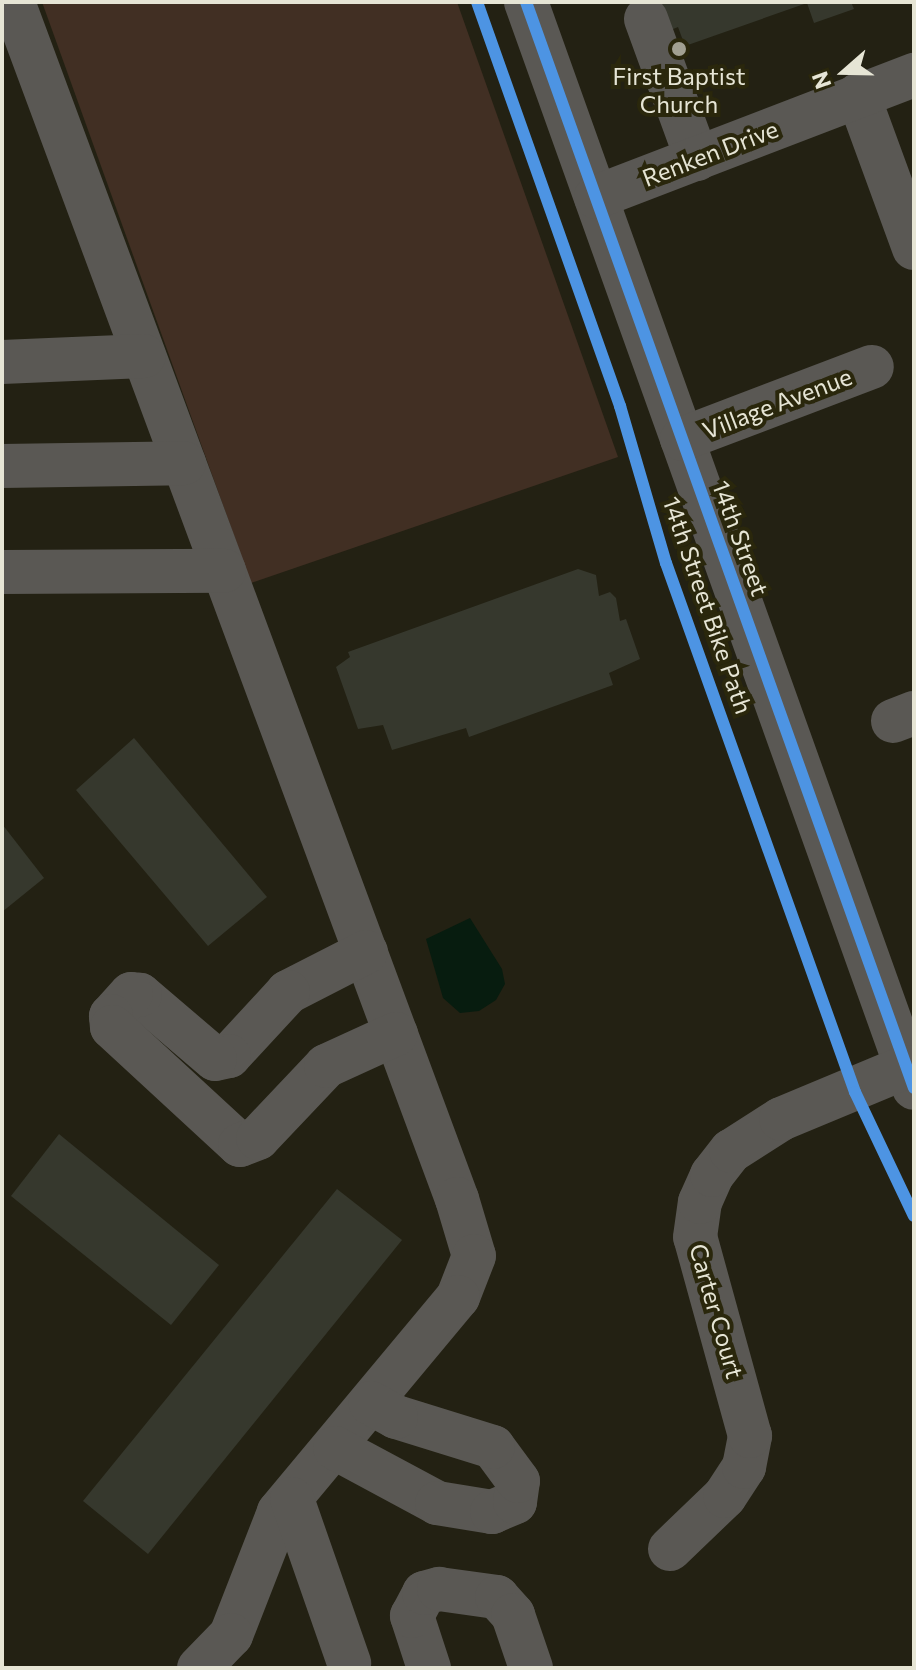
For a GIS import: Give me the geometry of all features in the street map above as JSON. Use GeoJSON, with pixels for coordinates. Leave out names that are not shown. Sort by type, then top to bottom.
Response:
{"type":"FeatureCollection","features":[{"type":"Feature","properties":{"kind":"street"},"geometry":{"type":"LineString","coordinates":[[13,2],[366,952],[474,1256],[458,1297],[279,1512],[231,1635],[199,1668]]}},
{"type":"Feature","properties":{"kind":"street","name":"14th Street"},"geometry":{"type":"LineString","coordinates":[[526,2],[910,1078]]}},
{"type":"Feature","properties":{"kind":"street"},"geometry":{"type":"LineString","coordinates":[[646,19],[697,159]]}},
{"type":"Feature","properties":{"kind":"street","name":"Renken Drive"},"geometry":{"type":"LineString","coordinates":[[596,197],[914,75]]}},
{"type":"Feature","properties":{"kind":"street"},"geometry":{"type":"LineString","coordinates":[[858,95],[906,199],[914,248]]}},
{"type":"Feature","properties":{"kind":"street"},"geometry":{"type":"LineString","coordinates":[[2,362],[144,356]]}},
{"type":"Feature","properties":{"kind":"street","name":"Village Avenue"},"geometry":{"type":"LineString","coordinates":[[682,439],[872,367]]}},
{"type":"Feature","properties":{"kind":"street"},"geometry":{"type":"LineString","coordinates":[[2,466],[184,463]]}},
{"type":"Feature","properties":{"kind":"street"},"geometry":{"type":"LineString","coordinates":[[2,572],[224,571]]}},
{"type":"Feature","properties":{"kind":"street"},"geometry":{"type":"LineString","coordinates":[[366,952],[288,992],[229,1056],[215,1059],[140,995],[131,994],[111,1016],[112,1027],[240,1145],[258,1138],[326,1066],[396,1034]]}},
{"type":"Feature","properties":{"kind":"street","name":"Carter Court"},"geometry":{"type":"LineString","coordinates":[[670,1549],[725,1496],[744,1467],[750,1436],[695,1237],[700,1202],[712,1175],[731,1151],[781,1119],[910,1078]]}},
{"type":"Feature","properties":{"kind":"street"},"geometry":{"type":"LineString","coordinates":[[335,1448],[437,1503],[492,1512],[515,1502],[518,1481],[493,1447],[396,1417],[371,1403]]}},
{"type":"Feature","properties":{"kind":"street"},"geometry":{"type":"LineString","coordinates":[[292,1499],[349,1663]]}},
{"type":"Feature","properties":{"kind":"street"},"geometry":{"type":"LineString","coordinates":[[429,1668],[412,1616],[424,1593],[439,1589],[497,1597],[513,1615],[531,1668]]}},
{"type":"Feature","properties":{"kind":"shaded area"},"geometry":{"type":"Polygon","coordinates":[[[42,2],[457,2],[618,457],[251,583],[42,2]]]}},
{"type":"Feature","properties":{"kind":"shaded area"},"geometry":{"type":"Polygon","coordinates":[[[470,918],[502,969],[505,984],[496,1000],[479,1011],[460,1013],[443,998],[426,939],[470,918]]]}},
{"type":"Feature","properties":{"kind":"building"},"geometry":{"type":"Polygon","coordinates":[[[642,2],[851,2],[854,9],[814,23],[807,3],[685,46],[678,27],[666,32],[642,2]]]}},
{"type":"Feature","properties":{"kind":"building"},"geometry":{"type":"Polygon","coordinates":[[[578,569],[596,575],[599,596],[610,592],[616,598],[620,621],[626,619],[640,659],[609,673],[613,685],[469,737],[466,728],[392,750],[383,725],[358,729],[336,667],[350,657],[348,652],[578,569]]]}},
{"type":"Feature","properties":{"kind":"building"},"geometry":{"type":"Polygon","coordinates":[[[134,738],[267,897],[208,946],[76,790],[134,738]]]}},
{"type":"Feature","properties":{"kind":"building"},"geometry":{"type":"Polygon","coordinates":[[[2,824],[44,878],[2,912],[2,824]]]}},
{"type":"Feature","properties":{"kind":"building"},"geometry":{"type":"Polygon","coordinates":[[[59,1134],[219,1265],[171,1325],[11,1196],[59,1134]]]}},
{"type":"Feature","properties":{"kind":"building"},"geometry":{"type":"Polygon","coordinates":[[[337,1189],[402,1240],[148,1554],[83,1501],[337,1189]]]}},
{"type":"Feature","properties":{"kind":"cycle path","name":"14th Street Bike Path"},"geometry":{"type":"LineString","coordinates":[[477,2],[620,406],[666,563],[855,1092],[914,1216]]}},
{"type":"Feature","properties":{"kind":"cycle path","name":"14th Street Bike Path"},"geometry":{"type":"LineString","coordinates":[[526,2],[914,1088]]}},
{"type":"Feature","properties":{"kind":"place","name":"First Baptist Church"},"geometry":{"type":"Point","coordinates":[679,49]}}]}
